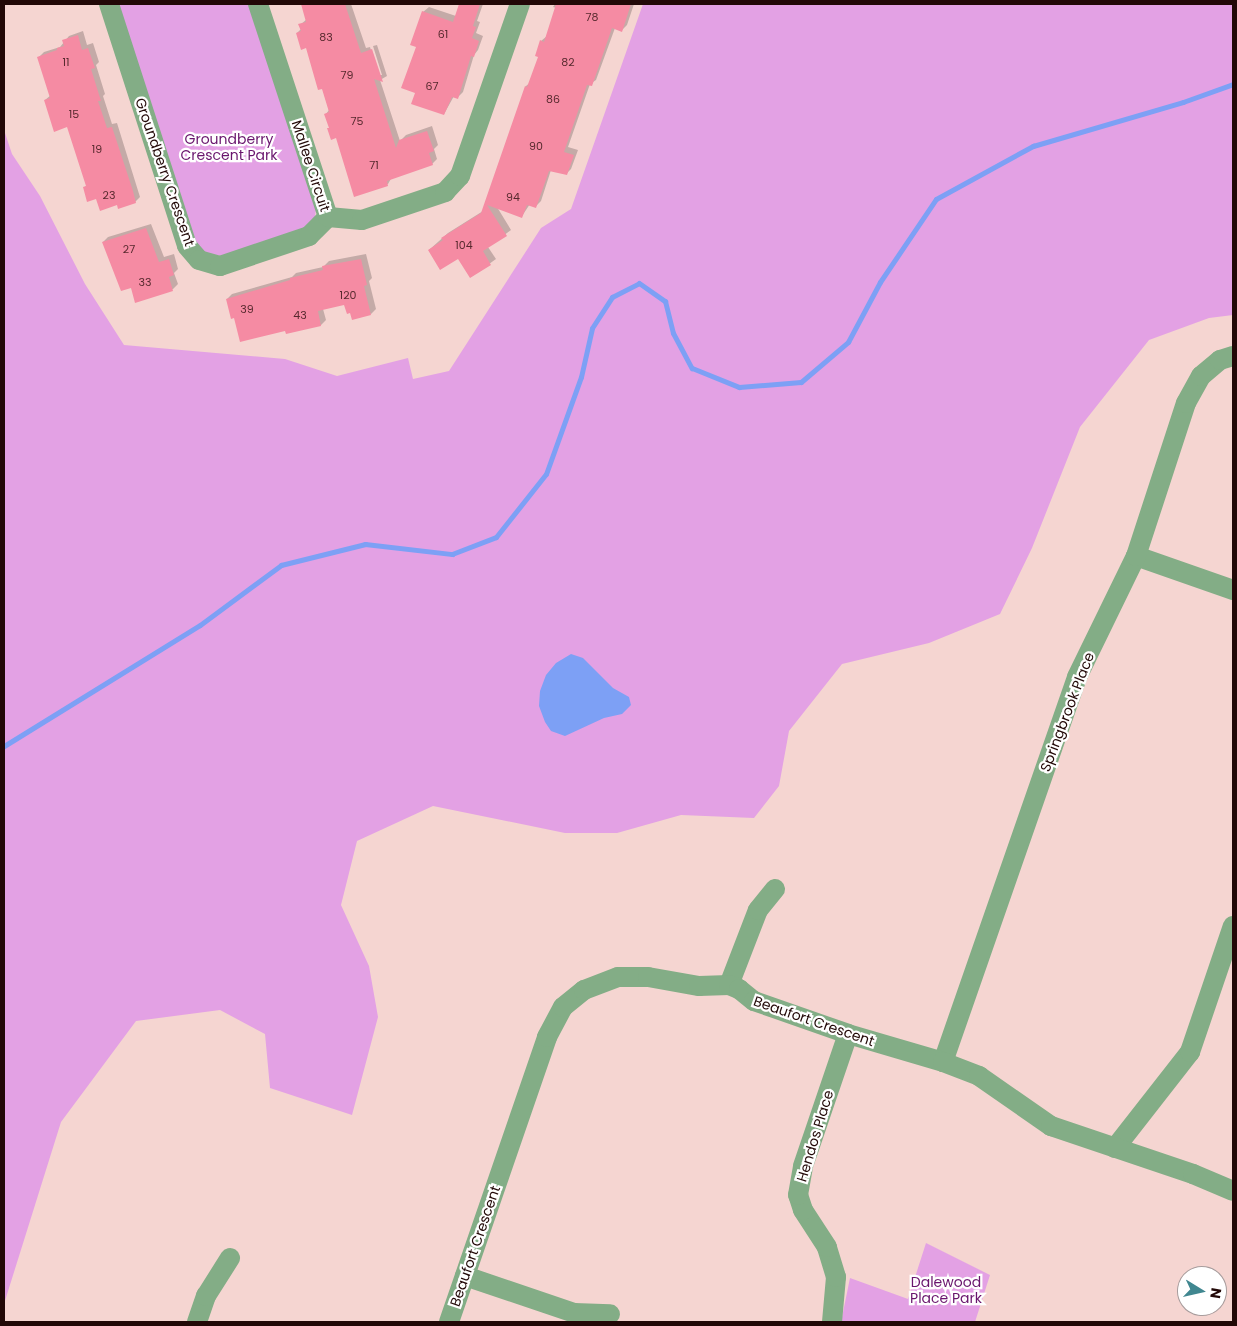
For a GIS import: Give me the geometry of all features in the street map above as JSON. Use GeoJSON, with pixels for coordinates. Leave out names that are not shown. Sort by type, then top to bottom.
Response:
{"type":"FeatureCollection","features":[{"type":"Feature","properties":{"kind":"street","name":"Groundberry Crescent"},"geometry":{"type":"LineString","coordinates":[[108,4],[187,246],[199,260],[220,266],[310,236],[328,217]]}},
{"type":"Feature","properties":{"kind":"street","name":"Mallee Circuit"},"geometry":{"type":"LineString","coordinates":[[258,4],[328,217],[362,220],[445,192],[460,176],[520,4]]}},
{"type":"Feature","properties":{"kind":"street","name":"Springbrook Place"},"geometry":{"type":"LineString","coordinates":[[943,1062],[1076,677],[1136,556],[1186,403],[1201,376],[1220,360],[1233,356]]}},
{"type":"Feature","properties":{"kind":"street"},"geometry":{"type":"LineString","coordinates":[[1136,556],[1233,590]]}},
{"type":"Feature","properties":{"kind":"street"},"geometry":{"type":"LineString","coordinates":[[729,985],[758,910],[775,890]]}},
{"type":"Feature","properties":{"kind":"street"},"geometry":{"type":"LineString","coordinates":[[1115,1148],[1190,1052],[1233,926]]}},
{"type":"Feature","properties":{"kind":"street","name":"Beaufort Crescent"},"geometry":{"type":"LineString","coordinates":[[449,1322],[543,1047],[563,1007],[584,990],[618,977],[648,977],[699,986],[729,985],[739,989],[754,1001],[848,1034],[943,1062],[979,1076],[1051,1126],[1193,1174],[1233,1192]]}},
{"type":"Feature","properties":{"kind":"street","name":"Hendos Place"},"geometry":{"type":"LineString","coordinates":[[832,1322],[836,1277],[827,1247],[803,1210],[798,1195],[803,1166],[848,1034]]}},
{"type":"Feature","properties":{"kind":"street"},"geometry":{"type":"LineString","coordinates":[[196,1322],[206,1296],[230,1258]]}},
{"type":"Feature","properties":{"kind":"street"},"geometry":{"type":"LineString","coordinates":[[464,1276],[574,1313],[610,1314]]}},
{"type":"Feature","properties":{"kind":"green space","name":"Groundberry Crescent Park"},"geometry":{"type":"Polygon","coordinates":[[[116,4],[250,4],[316,209],[315,217],[307,228],[226,256],[210,255],[197,247],[116,4]]]}},
{"type":"Feature","properties":{"kind":"green space"},"geometry":{"type":"Polygon","coordinates":[[[643,4],[1233,4],[1233,315],[1209,318],[1149,340],[1080,427],[1032,548],[1000,614],[929,643],[842,664],[789,731],[779,786],[754,818],[681,815],[617,833],[565,833],[433,806],[357,841],[341,905],[369,966],[378,1017],[352,1115],[270,1088],[265,1034],[220,1010],[136,1021],[61,1122],[4,1304],[4,130],[12,154],[40,196],[85,284],[124,345],[285,359],[337,376],[408,358],[413,379],[449,371],[541,228],[571,209],[643,4]]]}},
{"type":"Feature","properties":{"kind":"green space","name":"Dalewood Place Park"},"geometry":{"type":"Polygon","coordinates":[[[926,1243],[990,1275],[975,1322],[841,1322],[850,1278],[908,1299],[926,1243]]]}},
{"type":"Feature","properties":{"kind":"water"},"geometry":{"type":"Polygon","coordinates":[[[571,654],[583,658],[613,688],[629,697],[631,705],[622,714],[604,718],[565,736],[551,731],[545,722],[539,706],[540,691],[546,675],[556,663],[571,654]]]}},
{"type":"Feature","properties":{"kind":"building"},"geometry":{"type":"Polygon","coordinates":[[[301,4],[345,4],[361,53],[372,49],[383,82],[374,79],[396,148],[399,140],[427,131],[434,151],[429,153],[433,165],[387,181],[388,186],[354,197],[336,138],[331,140],[327,128],[329,128],[324,114],[329,112],[322,89],[318,90],[306,48],[301,50],[296,33],[301,31],[298,24],[306,22],[301,4]]]}},
{"type":"Feature","properties":{"kind":"building"},"geometry":{"type":"Polygon","coordinates":[[[459,4],[480,4],[473,26],[476,27],[472,38],[479,41],[474,57],[471,56],[458,99],[452,97],[444,115],[411,104],[415,93],[401,88],[416,47],[410,45],[422,11],[453,22],[459,4]]]}},
{"type":"Feature","properties":{"kind":"building"},"geometry":{"type":"Polygon","coordinates":[[[556,4],[631,4],[622,32],[612,28],[592,86],[587,85],[564,152],[574,155],[567,175],[549,171],[536,208],[527,205],[522,218],[487,205],[507,236],[483,251],[491,265],[470,278],[458,259],[440,270],[428,250],[443,240],[441,238],[481,213],[525,86],[527,87],[538,57],[535,56],[540,40],[544,42],[556,4]]]}},
{"type":"Feature","properties":{"kind":"building"},"geometry":{"type":"Polygon","coordinates":[[[78,35],[82,50],[88,48],[95,68],[91,69],[101,101],[98,101],[107,128],[112,127],[136,203],[118,209],[117,205],[100,211],[96,199],[87,202],[83,187],[86,186],[67,127],[54,132],[44,100],[50,98],[37,57],[57,50],[57,48],[64,46],[62,40],[78,35]]]}},
{"type":"Feature","properties":{"kind":"building"},"geometry":{"type":"Polygon","coordinates":[[[146,228],[159,262],[169,259],[174,275],[169,277],[173,291],[135,303],[131,288],[121,291],[102,242],[146,228]]]}},
{"type":"Feature","properties":{"kind":"building"},"geometry":{"type":"Polygon","coordinates":[[[361,259],[367,285],[364,286],[371,315],[352,320],[350,313],[347,314],[344,305],[318,311],[321,326],[286,334],[285,331],[240,342],[234,318],[231,319],[226,299],[290,280],[290,278],[323,270],[322,266],[361,259]]]}},
{"type":"Feature","properties":{"kind":"waterway"},"geometry":{"type":"LineString","coordinates":[[4,746],[200,625],[281,565],[365,544],[452,554],[496,537],[546,474],[581,377],[592,328],[612,297],[639,283],[665,301],[673,333],[692,368],[739,387],[801,382],[848,342],[880,282],[936,199],[1033,146],[1183,102],[1233,84]]}}]}
